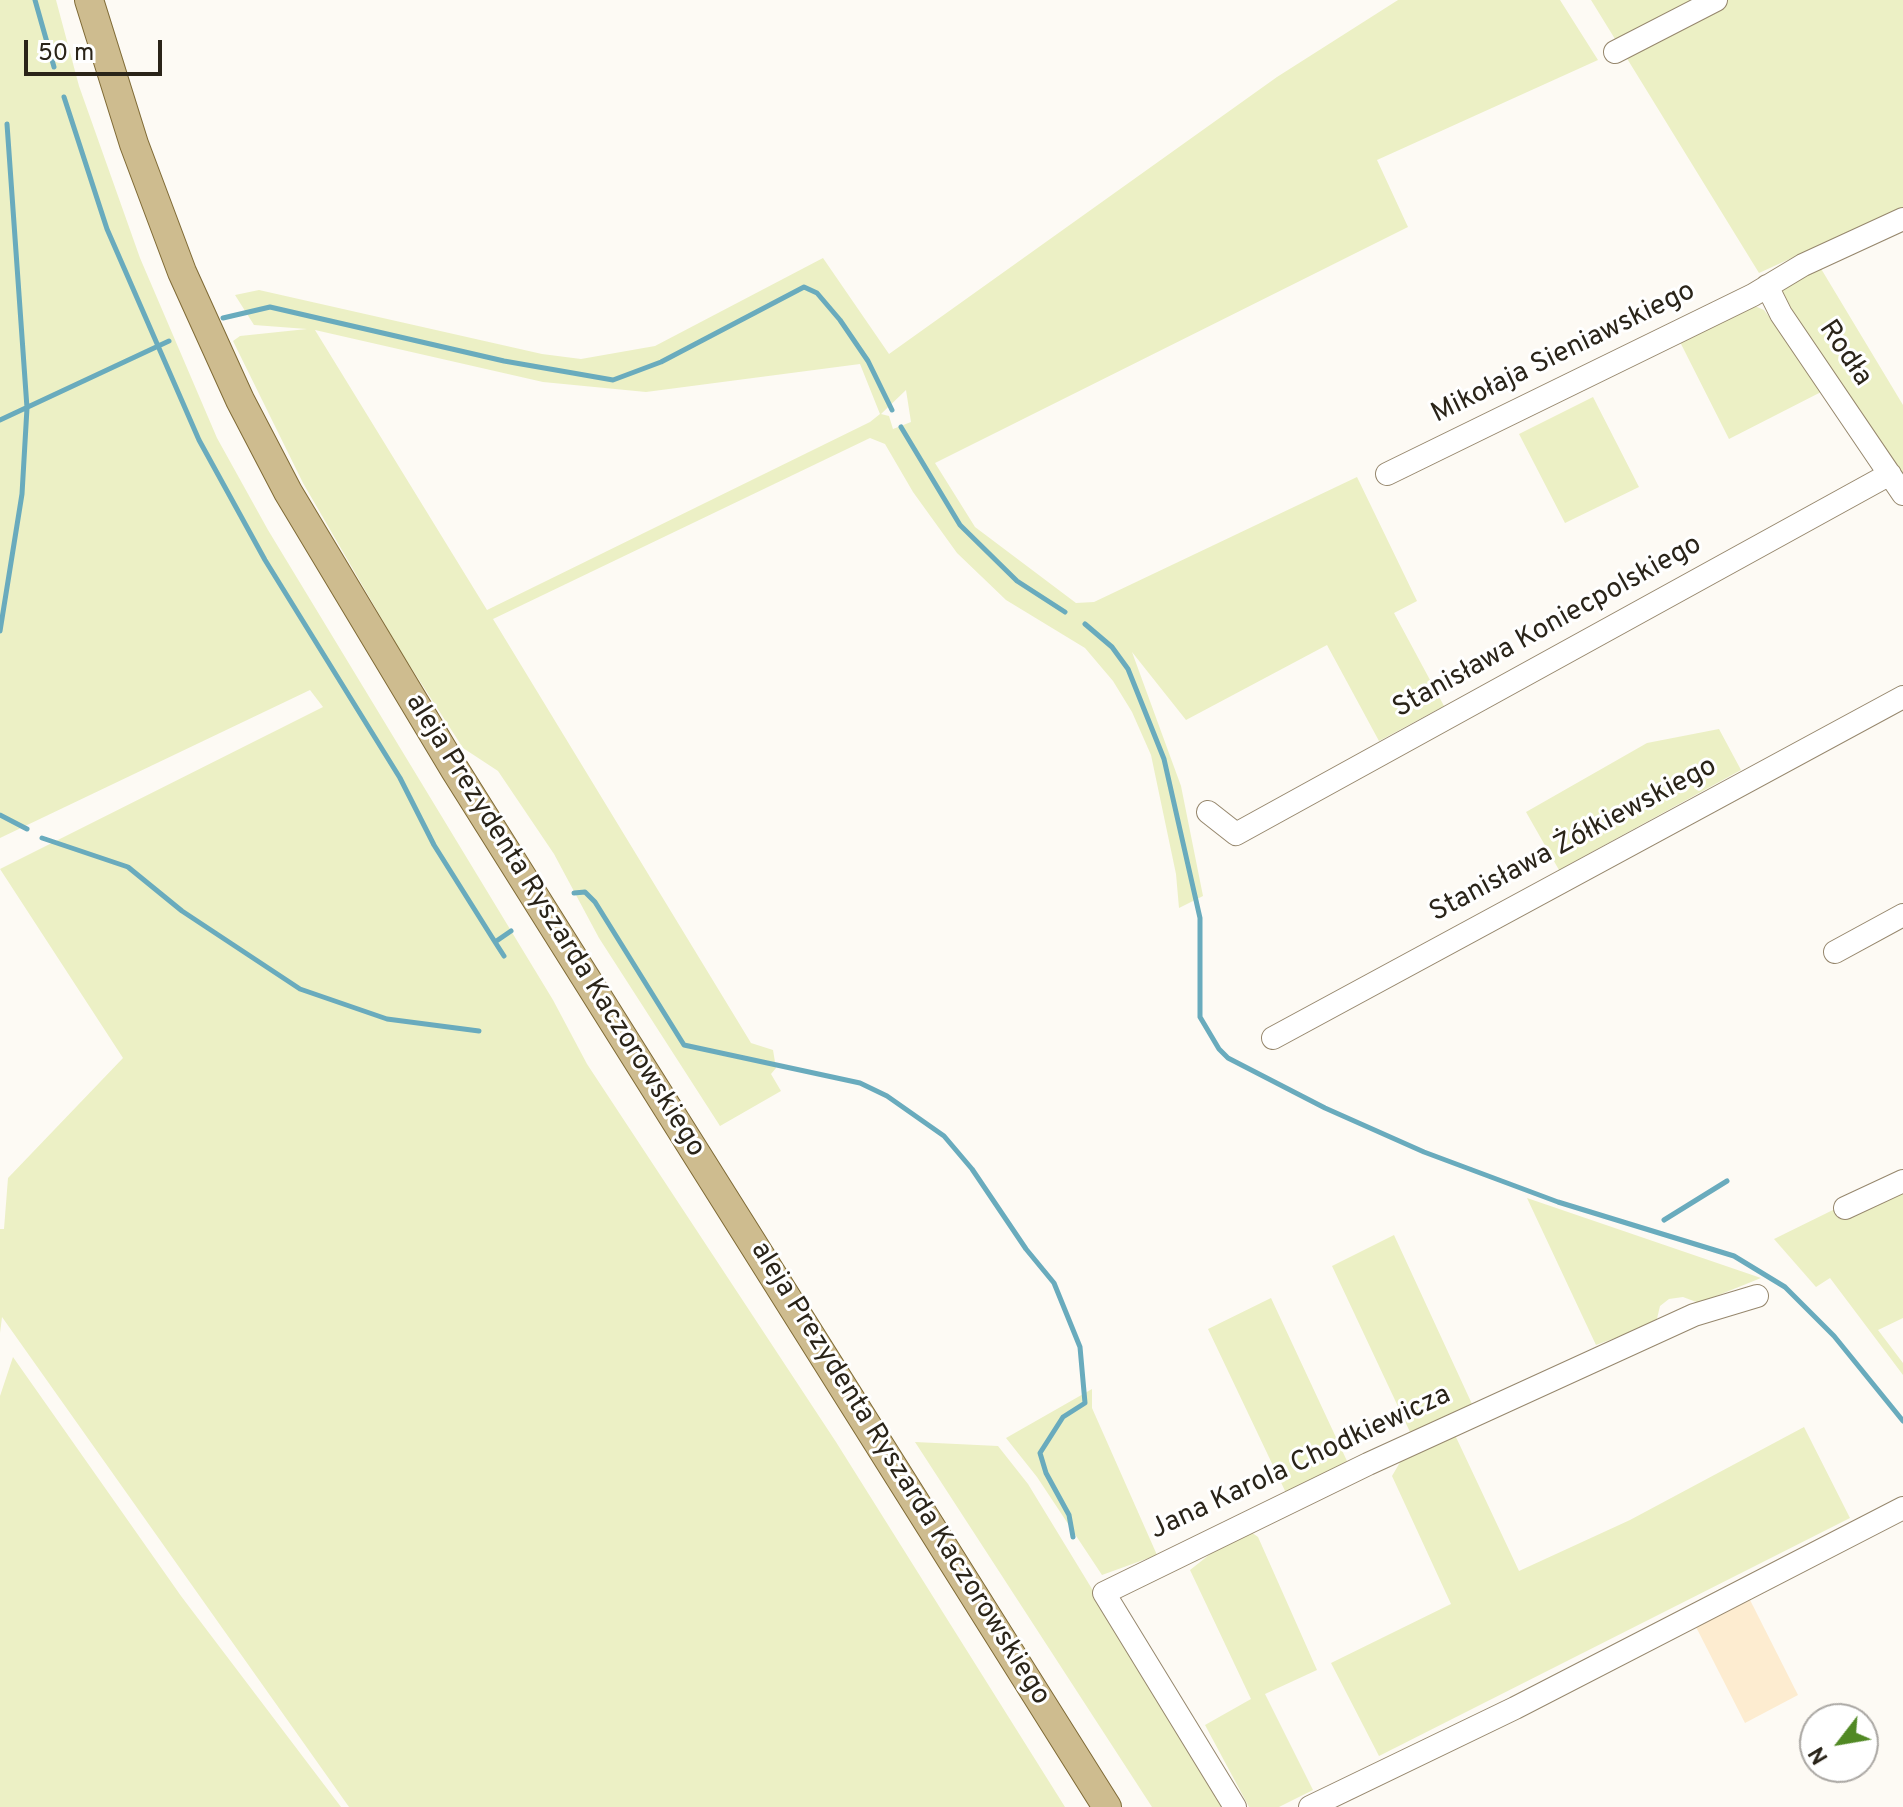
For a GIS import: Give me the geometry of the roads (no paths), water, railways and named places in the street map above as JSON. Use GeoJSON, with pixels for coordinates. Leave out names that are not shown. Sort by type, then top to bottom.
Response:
{"type":"FeatureCollection","features":[{"type":"Feature","properties":{"kind":"main road","name":"aleja Prezydenta Ryszarda Kaczorowskiego"},"geometry":{"type":"LineString","coordinates":[[89,0],[134,144],[182,272],[240,400],[288,492],[455,770],[1107,1807]]}},
{"type":"Feature","properties":{"kind":"street"},"geometry":{"type":"LineString","coordinates":[[1615,52],[1716,0]]}},
{"type":"Feature","properties":{"kind":"street","name":"Mikołaja Sieniawskiego"},"geometry":{"type":"LineString","coordinates":[[1387,474],[1767,286],[1803,265],[1903,219]]}},
{"type":"Feature","properties":{"kind":"street","name":"Rodła"},"geometry":{"type":"LineString","coordinates":[[1767,286],[1781,314],[1903,494]]}},
{"type":"Feature","properties":{"kind":"street","name":"Stanisława Koniecpolskiego"},"geometry":{"type":"LineString","coordinates":[[1208,812],[1236,834],[1890,474]]}},
{"type":"Feature","properties":{"kind":"street","name":"Stanisława Żółkiewskiego"},"geometry":{"type":"LineString","coordinates":[[1273,1038],[1903,697]]}},
{"type":"Feature","properties":{"kind":"street"},"geometry":{"type":"LineString","coordinates":[[1835,952],[1903,915]]}},
{"type":"Feature","properties":{"kind":"street"},"geometry":{"type":"LineString","coordinates":[[1845,1208],[1903,1181]]}},
{"type":"Feature","properties":{"kind":"street","name":"Jana Karola Chodkiewicza"},"geometry":{"type":"LineString","coordinates":[[1235,1807],[1104,1593],[1368,1464],[1694,1315],[1757,1296]]}},
{"type":"Feature","properties":{"kind":"street"},"geometry":{"type":"LineString","coordinates":[[1310,1807],[1515,1708],[1903,1508]]}},
{"type":"Feature","properties":{"kind":"waterway"},"geometry":{"type":"LineString","coordinates":[[35,0],[54,67]]}},
{"type":"Feature","properties":{"kind":"waterway"},"geometry":{"type":"LineString","coordinates":[[64,97],[107,229],[199,440],[265,560],[400,778],[434,845],[495,942]]}},
{"type":"Feature","properties":{"kind":"waterway"},"geometry":{"type":"LineString","coordinates":[[0,631],[22,494],[27,408],[7,124]]}},
{"type":"Feature","properties":{"kind":"waterway"},"geometry":{"type":"LineString","coordinates":[[223,318],[270,307],[504,361],[613,380],[661,362],[804,287],[817,293],[840,320],[868,361],[892,410]]}},
{"type":"Feature","properties":{"kind":"waterway"},"geometry":{"type":"LineString","coordinates":[[0,420],[169,341]]}},
{"type":"Feature","properties":{"kind":"waterway"},"geometry":{"type":"LineString","coordinates":[[901,427],[960,525],[1017,581],[1065,612]]}},
{"type":"Feature","properties":{"kind":"waterway"},"geometry":{"type":"LineString","coordinates":[[1085,624],[1112,647],[1128,669],[1164,759],[1200,918],[1200,1017],[1228,1058],[1325,1108],[1424,1152],[1558,1202],[1734,1256],[1785,1287],[1834,1336],[1903,1421]]}},
{"type":"Feature","properties":{"kind":"waterway"},"geometry":{"type":"LineString","coordinates":[[0,815],[27,829]]}},
{"type":"Feature","properties":{"kind":"waterway"},"geometry":{"type":"LineString","coordinates":[[42,838],[128,867],[182,911],[300,989],[387,1019],[479,1031]]}},
{"type":"Feature","properties":{"kind":"waterway"},"geometry":{"type":"LineString","coordinates":[[574,893],[585,892],[595,902],[684,1045],[860,1083],[887,1096],[944,1136],[972,1169],[1026,1249],[1054,1283],[1080,1347],[1085,1403],[1063,1417],[1040,1453],[1046,1473],[1069,1515],[1073,1537]]}},
{"type":"Feature","properties":{"kind":"waterway"},"geometry":{"type":"LineString","coordinates":[[504,956],[495,942],[511,931]]}},
{"type":"Feature","properties":{"kind":"waterway"},"geometry":{"type":"LineString","coordinates":[[1664,1220],[1727,1181]]}}]}
